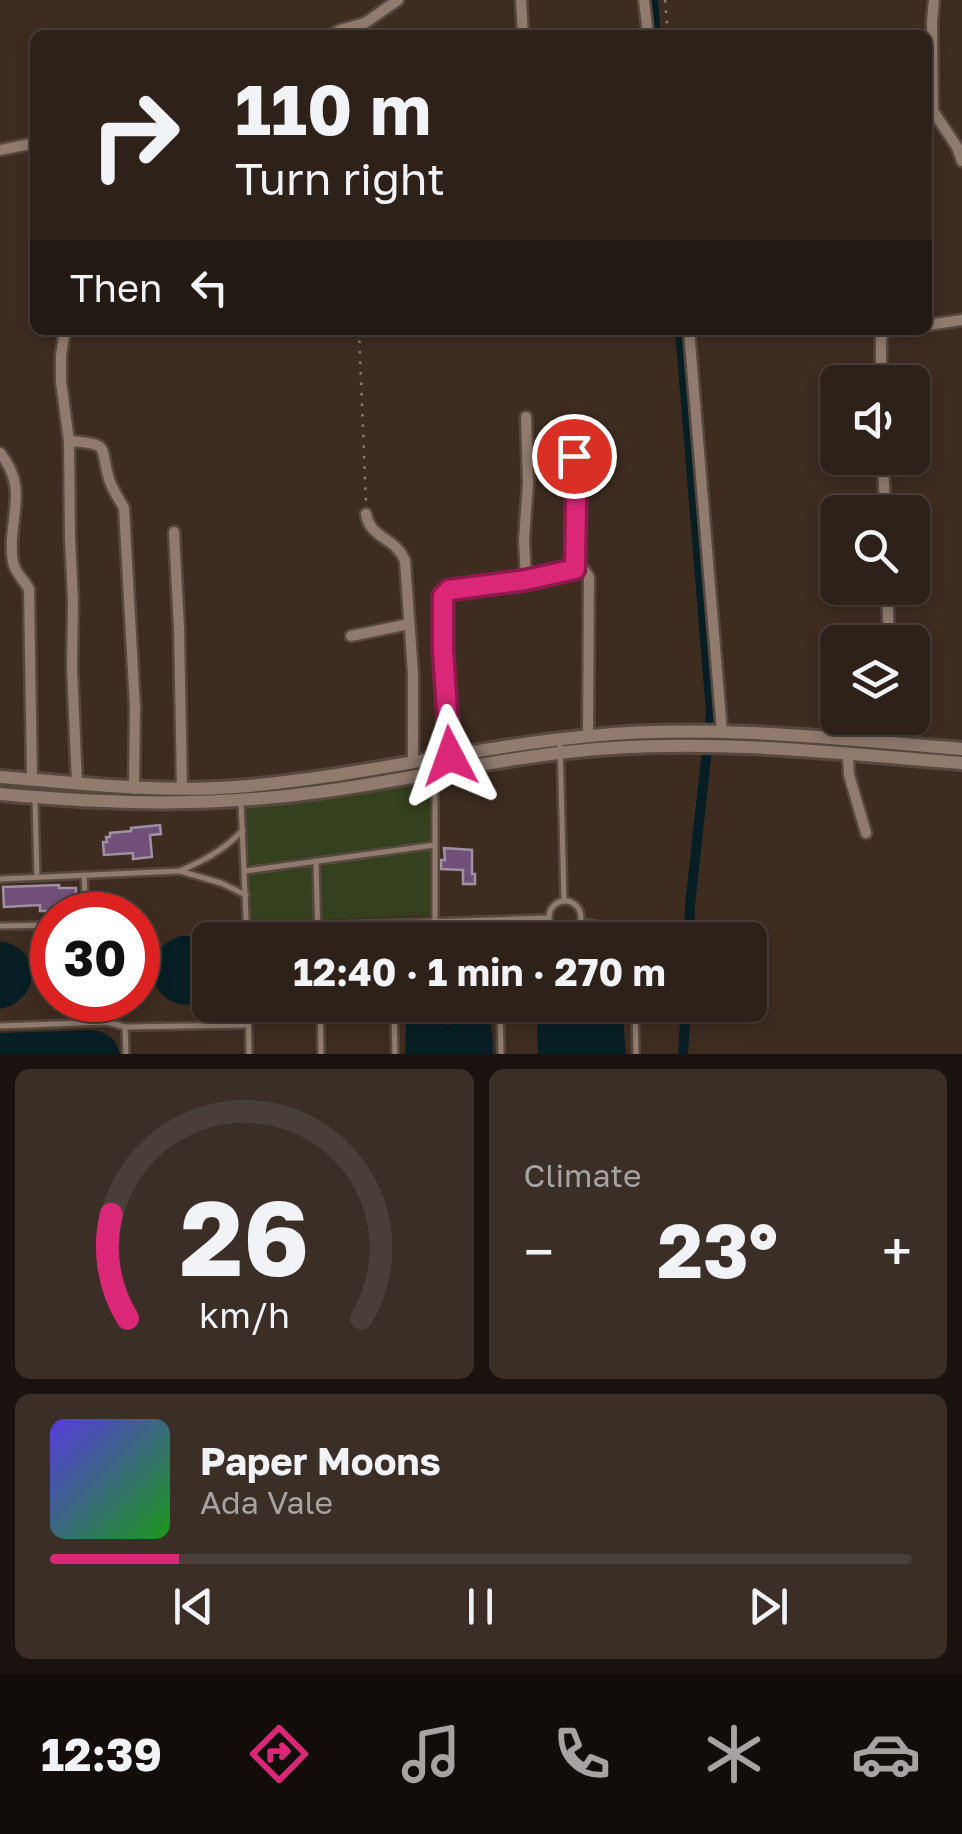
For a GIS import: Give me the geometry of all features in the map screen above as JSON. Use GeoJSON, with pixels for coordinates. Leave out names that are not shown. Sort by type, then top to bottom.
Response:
{"type":"FeatureCollection","features":[{"type":"Feature","properties":{"kind":"street"},"geometry":{"type":"LineString","coordinates":[[340,30],[366,24],[398,0]]}},
{"type":"Feature","properties":{"kind":"street"},"geometry":{"type":"LineString","coordinates":[[522,0],[523,30]]}},
{"type":"Feature","properties":{"kind":"street"},"geometry":{"type":"LineString","coordinates":[[644,0],[647,30]]}},
{"type":"Feature","properties":{"kind":"street"},"geometry":{"type":"LineString","coordinates":[[934,0],[933,111],[962,161]]}},
{"type":"Feature","properties":{"kind":"street"},"geometry":{"type":"LineString","coordinates":[[0,150],[30,144]]}},
{"type":"Feature","properties":{"kind":"street"},"geometry":{"type":"LineString","coordinates":[[932,324],[962,320]]}},
{"type":"Feature","properties":{"kind":"street"},"geometry":{"type":"LineString","coordinates":[[65,335],[61,382],[70,441],[77,784]]}},
{"type":"Feature","properties":{"kind":"street"},"geometry":{"type":"LineString","coordinates":[[689,335],[722,732]]}},
{"type":"Feature","properties":{"kind":"street"},"geometry":{"type":"LineString","coordinates":[[881,365],[882,335]]}},
{"type":"Feature","properties":{"kind":"street"},"geometry":{"type":"LineString","coordinates":[[526,418],[526,580]]}},
{"type":"Feature","properties":{"kind":"street"},"geometry":{"type":"LineString","coordinates":[[571,436],[576,499],[575,569]]}},
{"type":"Feature","properties":{"kind":"street"},"geometry":{"type":"LineString","coordinates":[[70,441],[97,444],[103,449],[111,485],[124,508],[135,707],[134,789]]}},
{"type":"Feature","properties":{"kind":"street"},"geometry":{"type":"LineString","coordinates":[[0,453],[16,482],[13,564],[29,589],[32,780]]}},
{"type":"Feature","properties":{"kind":"street"},"geometry":{"type":"LineString","coordinates":[[366,514],[371,529],[402,553],[413,674],[413,762]]}},
{"type":"Feature","properties":{"kind":"street"},"geometry":{"type":"LineString","coordinates":[[174,532],[182,789]]}},
{"type":"Feature","properties":{"kind":"street"},"geometry":{"type":"LineString","coordinates":[[450,756],[443,596],[449,590],[575,569],[584,570],[589,577],[588,736]]}},
{"type":"Feature","properties":{"kind":"street"},"geometry":{"type":"LineString","coordinates":[[351,636],[409,624]]}},
{"type":"Feature","properties":{"kind":"street"},"geometry":{"type":"LineString","coordinates":[[0,794],[132,803],[319,792],[560,746],[588,736],[670,732],[722,732],[962,749]]}},
{"type":"Feature","properties":{"kind":"street"},"geometry":{"type":"LineString","coordinates":[[891,735],[891,744]]}},
{"type":"Feature","properties":{"kind":"street"},"geometry":{"type":"LineString","coordinates":[[0,777],[241,794],[450,756],[560,746],[686,746],[962,763]]}},
{"type":"Feature","properties":{"kind":"street"},"geometry":{"type":"LineString","coordinates":[[848,754],[848,775],[866,833]]}},
{"type":"Feature","properties":{"kind":"lane"},"geometry":{"type":"LineString","coordinates":[[560,746],[564,902]]}},
{"type":"Feature","properties":{"kind":"lane"},"geometry":{"type":"LineString","coordinates":[[435,793],[435,922],[549,918]]}},
{"type":"Feature","properties":{"kind":"lane"},"geometry":{"type":"LineString","coordinates":[[241,794],[247,922]]}},
{"type":"Feature","properties":{"kind":"lane"},"geometry":{"type":"LineString","coordinates":[[34,797],[37,877]]}},
{"type":"Feature","properties":{"kind":"lane"},"geometry":{"type":"LineString","coordinates":[[180,870],[214,855],[243,830]]}},
{"type":"Feature","properties":{"kind":"lane"},"geometry":{"type":"LineString","coordinates":[[245,872],[435,845]]}},
{"type":"Feature","properties":{"kind":"lane"},"geometry":{"type":"LineString","coordinates":[[316,862],[318,922]]}},
{"type":"Feature","properties":{"kind":"lane"},"geometry":{"type":"LineString","coordinates":[[0,878],[180,870],[222,882],[246,895]]}},
{"type":"Feature","properties":{"kind":"lane"},"geometry":{"type":"LineString","coordinates":[[84,875],[85,892]]}},
{"type":"Feature","properties":{"kind":"lane"},"geometry":{"type":"LineString","coordinates":[[551,922],[553,907],[564,902],[576,905],[580,922]]}},
{"type":"Feature","properties":{"kind":"lane"},"geometry":{"type":"LineString","coordinates":[[0,926],[30,925]]}},
{"type":"Feature","properties":{"kind":"lane"},"geometry":{"type":"LineString","coordinates":[[0,1026],[107,1022],[124,1027],[248,1025],[250,1054]]}},
{"type":"Feature","properties":{"kind":"lane"},"geometry":{"type":"LineString","coordinates":[[320,1022],[321,1054]]}},
{"type":"Feature","properties":{"kind":"lane"},"geometry":{"type":"LineString","coordinates":[[394,1022],[395,1054]]}},
{"type":"Feature","properties":{"kind":"lane"},"geometry":{"type":"LineString","coordinates":[[501,1022],[502,1054]]}},
{"type":"Feature","properties":{"kind":"lane"},"geometry":{"type":"LineString","coordinates":[[635,1022],[636,1054]]}},
{"type":"Feature","properties":{"kind":"lane"},"geometry":{"type":"LineString","coordinates":[[124,1027],[126,1054]]}},
{"type":"Feature","properties":{"kind":"path"},"geometry":{"type":"LineString","coordinates":[[665,0],[668,30]]}},
{"type":"Feature","properties":{"kind":"path"},"geometry":{"type":"LineString","coordinates":[[359,335],[366,514]]}},
{"type":"Feature","properties":{"kind":"green space"},"geometry":{"type":"Polygon","coordinates":[[[429,781],[432,915],[251,922],[245,808],[429,781]]]}},
{"type":"Feature","properties":{"kind":"water"},"geometry":{"type":"Polygon","coordinates":[[[180,936],[192,936],[192,1003],[180,1004],[160,991],[162,947],[180,936]]]}},
{"type":"Feature","properties":{"kind":"water"},"geometry":{"type":"Polygon","coordinates":[[[0,941],[24,953],[30,963],[30,985],[14,1004],[0,1009],[0,941]]]}},
{"type":"Feature","properties":{"kind":"water"},"geometry":{"type":"Polygon","coordinates":[[[407,1022],[445,1022],[448,1026],[450,1022],[489,1022],[493,1054],[405,1054],[407,1022]]]}},
{"type":"Feature","properties":{"kind":"water"},"geometry":{"type":"Polygon","coordinates":[[[539,1022],[623,1022],[626,1054],[538,1054],[539,1022]]]}},
{"type":"Feature","properties":{"kind":"water"},"geometry":{"type":"Polygon","coordinates":[[[94,1030],[111,1038],[120,1054],[0,1054],[0,1033],[94,1030]]]}},
{"type":"Feature","properties":{"kind":"building"},"geometry":{"type":"Polygon","coordinates":[[[160,825],[161,834],[150,835],[152,857],[133,859],[133,853],[104,855],[103,842],[107,842],[110,833],[160,825]]]}},
{"type":"Feature","properties":{"kind":"building"},"geometry":{"type":"Polygon","coordinates":[[[444,848],[472,850],[475,884],[463,884],[463,870],[441,869],[444,848]]]}},
{"type":"Feature","properties":{"kind":"building"},"geometry":{"type":"Polygon","coordinates":[[[59,885],[76,888],[76,892],[30,892],[30,906],[4,907],[3,887],[59,885]]]}},
{"type":"Feature","properties":{"kind":"waterway"},"geometry":{"type":"LineString","coordinates":[[653,0],[656,30]]}},
{"type":"Feature","properties":{"kind":"waterway"},"geometry":{"type":"LineString","coordinates":[[680,335],[711,713],[690,922]]}},
{"type":"Feature","properties":{"kind":"waterway"},"geometry":{"type":"LineString","coordinates":[[683,1054],[685,1022]]}},
{"type":"Feature","properties":{"kind":"route"},"geometry":{"type":"LineString","coordinates":[[450,756],[443,596],[449,590],[575,569],[574,456]]}}]}
